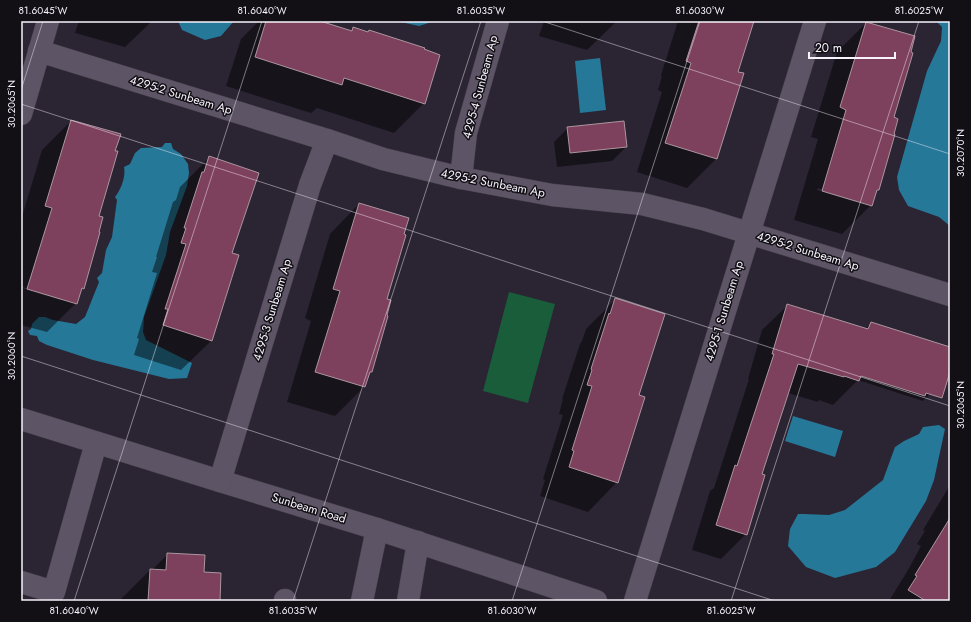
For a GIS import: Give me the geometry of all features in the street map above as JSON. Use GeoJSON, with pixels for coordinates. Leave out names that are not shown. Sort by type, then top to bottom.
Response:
{"type":"FeatureCollection","features":[{"type":"Feature","properties":{"kind":"street"},"geometry":{"type":"LineString","coordinates":[[21,114],[48,21]]}},
{"type":"Feature","properties":{"kind":"street","name":"4295-4 Sunbeam Ap"},"geometry":{"type":"LineString","coordinates":[[461,178],[466,134],[498,21]]}},
{"type":"Feature","properties":{"kind":"street","name":"4295-1 Sunbeam Ap"},"geometry":{"type":"LineString","coordinates":[[635,601],[815,21]]}},
{"type":"Feature","properties":{"kind":"street","name":"4295-2 Sunbeam Ap"},"geometry":{"type":"LineString","coordinates":[[39,51],[383,158],[461,178],[552,195],[642,204],[703,219],[950,295]]}},
{"type":"Feature","properties":{"kind":"street","name":"4295-3 Sunbeam Ap"},"geometry":{"type":"LineString","coordinates":[[220,481],[310,185],[327,140]]}},
{"type":"Feature","properties":{"kind":"street","name":"Sunbeam Road"},"geometry":{"type":"LineString","coordinates":[[21,419],[377,529],[596,601]]}},
{"type":"Feature","properties":{"kind":"street"},"geometry":{"type":"LineString","coordinates":[[21,582],[54,592],[96,443]]}},
{"type":"Feature","properties":{"kind":"street"},"geometry":{"type":"LineString","coordinates":[[362,601],[377,529]]}},
{"type":"Feature","properties":{"kind":"street"},"geometry":{"type":"LineString","coordinates":[[408,601],[418,542]]}},
{"type":"Feature","properties":{"kind":"green space"},"geometry":{"type":"Polygon","coordinates":[[[509,292],[555,304],[528,403],[483,391],[509,292]]]}},
{"type":"Feature","properties":{"kind":"water"},"geometry":{"type":"Polygon","coordinates":[[[178,21],[234,21],[221,36],[205,40],[182,30],[178,21]]]}},
{"type":"Feature","properties":{"kind":"water"},"geometry":{"type":"Polygon","coordinates":[[[396,21],[435,21],[419,26],[396,21]]]}},
{"type":"Feature","properties":{"kind":"water"},"geometry":{"type":"Polygon","coordinates":[[[936,21],[950,21],[950,226],[939,217],[908,206],[899,190],[897,177],[927,71],[941,41],[942,27],[936,21]]]}},
{"type":"Feature","properties":{"kind":"water"},"geometry":{"type":"Polygon","coordinates":[[[600,58],[606,110],[580,113],[575,61],[600,58]]]}},
{"type":"Feature","properties":{"kind":"water"},"geometry":{"type":"Polygon","coordinates":[[[165,143],[171,143],[173,149],[181,154],[188,164],[189,173],[187,186],[170,232],[166,255],[144,317],[143,332],[146,340],[192,363],[187,378],[169,379],[93,360],[47,345],[39,341],[37,336],[30,335],[28,331],[39,317],[76,324],[85,317],[99,282],[97,278],[102,273],[106,250],[112,237],[117,200],[115,197],[122,183],[124,167],[130,164],[135,153],[141,148],[162,147],[165,143]]]}},
{"type":"Feature","properties":{"kind":"water"},"geometry":{"type":"Polygon","coordinates":[[[793,416],[843,431],[835,457],[785,441],[793,416]]]}},
{"type":"Feature","properties":{"kind":"water"},"geometry":{"type":"Polygon","coordinates":[[[939,425],[945,429],[934,480],[926,501],[895,552],[876,567],[835,578],[806,567],[788,546],[790,529],[798,514],[829,515],[845,510],[883,480],[895,447],[919,434],[923,427],[939,425]]]}},
{"type":"Feature","properties":{"kind":"building"},"geometry":{"type":"Polygon","coordinates":[[[266,21],[320,21],[352,31],[353,27],[368,32],[369,30],[425,48],[424,49],[440,55],[425,104],[344,78],[342,85],[255,57],[266,21]]]}},
{"type":"Feature","properties":{"kind":"building"},"geometry":{"type":"Polygon","coordinates":[[[699,21],[754,21],[738,72],[744,73],[717,159],[665,143],[691,63],[686,61],[699,21]]]}},
{"type":"Feature","properties":{"kind":"building"},"geometry":{"type":"Polygon","coordinates":[[[866,22],[915,36],[911,52],[913,53],[894,117],[898,119],[895,134],[879,190],[877,190],[872,206],[822,191],[846,110],[840,107],[866,22]]]}},
{"type":"Feature","properties":{"kind":"building"},"geometry":{"type":"Polygon","coordinates":[[[71,120],[121,134],[115,151],[118,151],[99,216],[103,217],[100,232],[84,289],[82,288],[77,304],[27,289],[52,208],[45,206],[71,120]]]}},
{"type":"Feature","properties":{"kind":"building"},"geometry":{"type":"Polygon","coordinates":[[[624,121],[627,147],[570,153],[567,127],[624,121]]]}},
{"type":"Feature","properties":{"kind":"building"},"geometry":{"type":"Polygon","coordinates":[[[209,156],[259,173],[232,253],[239,255],[212,341],[163,325],[168,309],[165,309],[186,244],[181,243],[186,228],[184,228],[202,172],[204,172],[209,156]]]}},
{"type":"Feature","properties":{"kind":"building"},"geometry":{"type":"Polygon","coordinates":[[[359,203],[409,218],[404,234],[406,235],[387,299],[391,300],[388,316],[372,372],[370,372],[365,387],[315,372],[340,291],[333,289],[359,203]]]}},
{"type":"Feature","properties":{"kind":"building"},"geometry":{"type":"Polygon","coordinates":[[[615,298],[665,314],[639,395],[645,397],[618,483],[569,467],[574,451],[572,450],[592,386],[587,385],[592,370],[591,369],[615,298]]]}},
{"type":"Feature","properties":{"kind":"building"},"geometry":{"type":"Polygon","coordinates":[[[787,304],[868,329],[871,322],[950,347],[950,372],[942,398],[926,393],[925,396],[861,376],[859,381],[798,364],[762,474],[765,475],[747,535],[716,525],[735,465],[737,466],[774,354],[772,354],[787,304]]]}},
{"type":"Feature","properties":{"kind":"building"},"geometry":{"type":"Polygon","coordinates":[[[950,518],[950,601],[926,601],[908,590],[917,576],[915,575],[950,518]]]}},
{"type":"Feature","properties":{"kind":"building"},"geometry":{"type":"Polygon","coordinates":[[[167,553],[205,555],[204,572],[221,573],[220,601],[148,601],[150,569],[166,570],[167,553]]]}}]}
